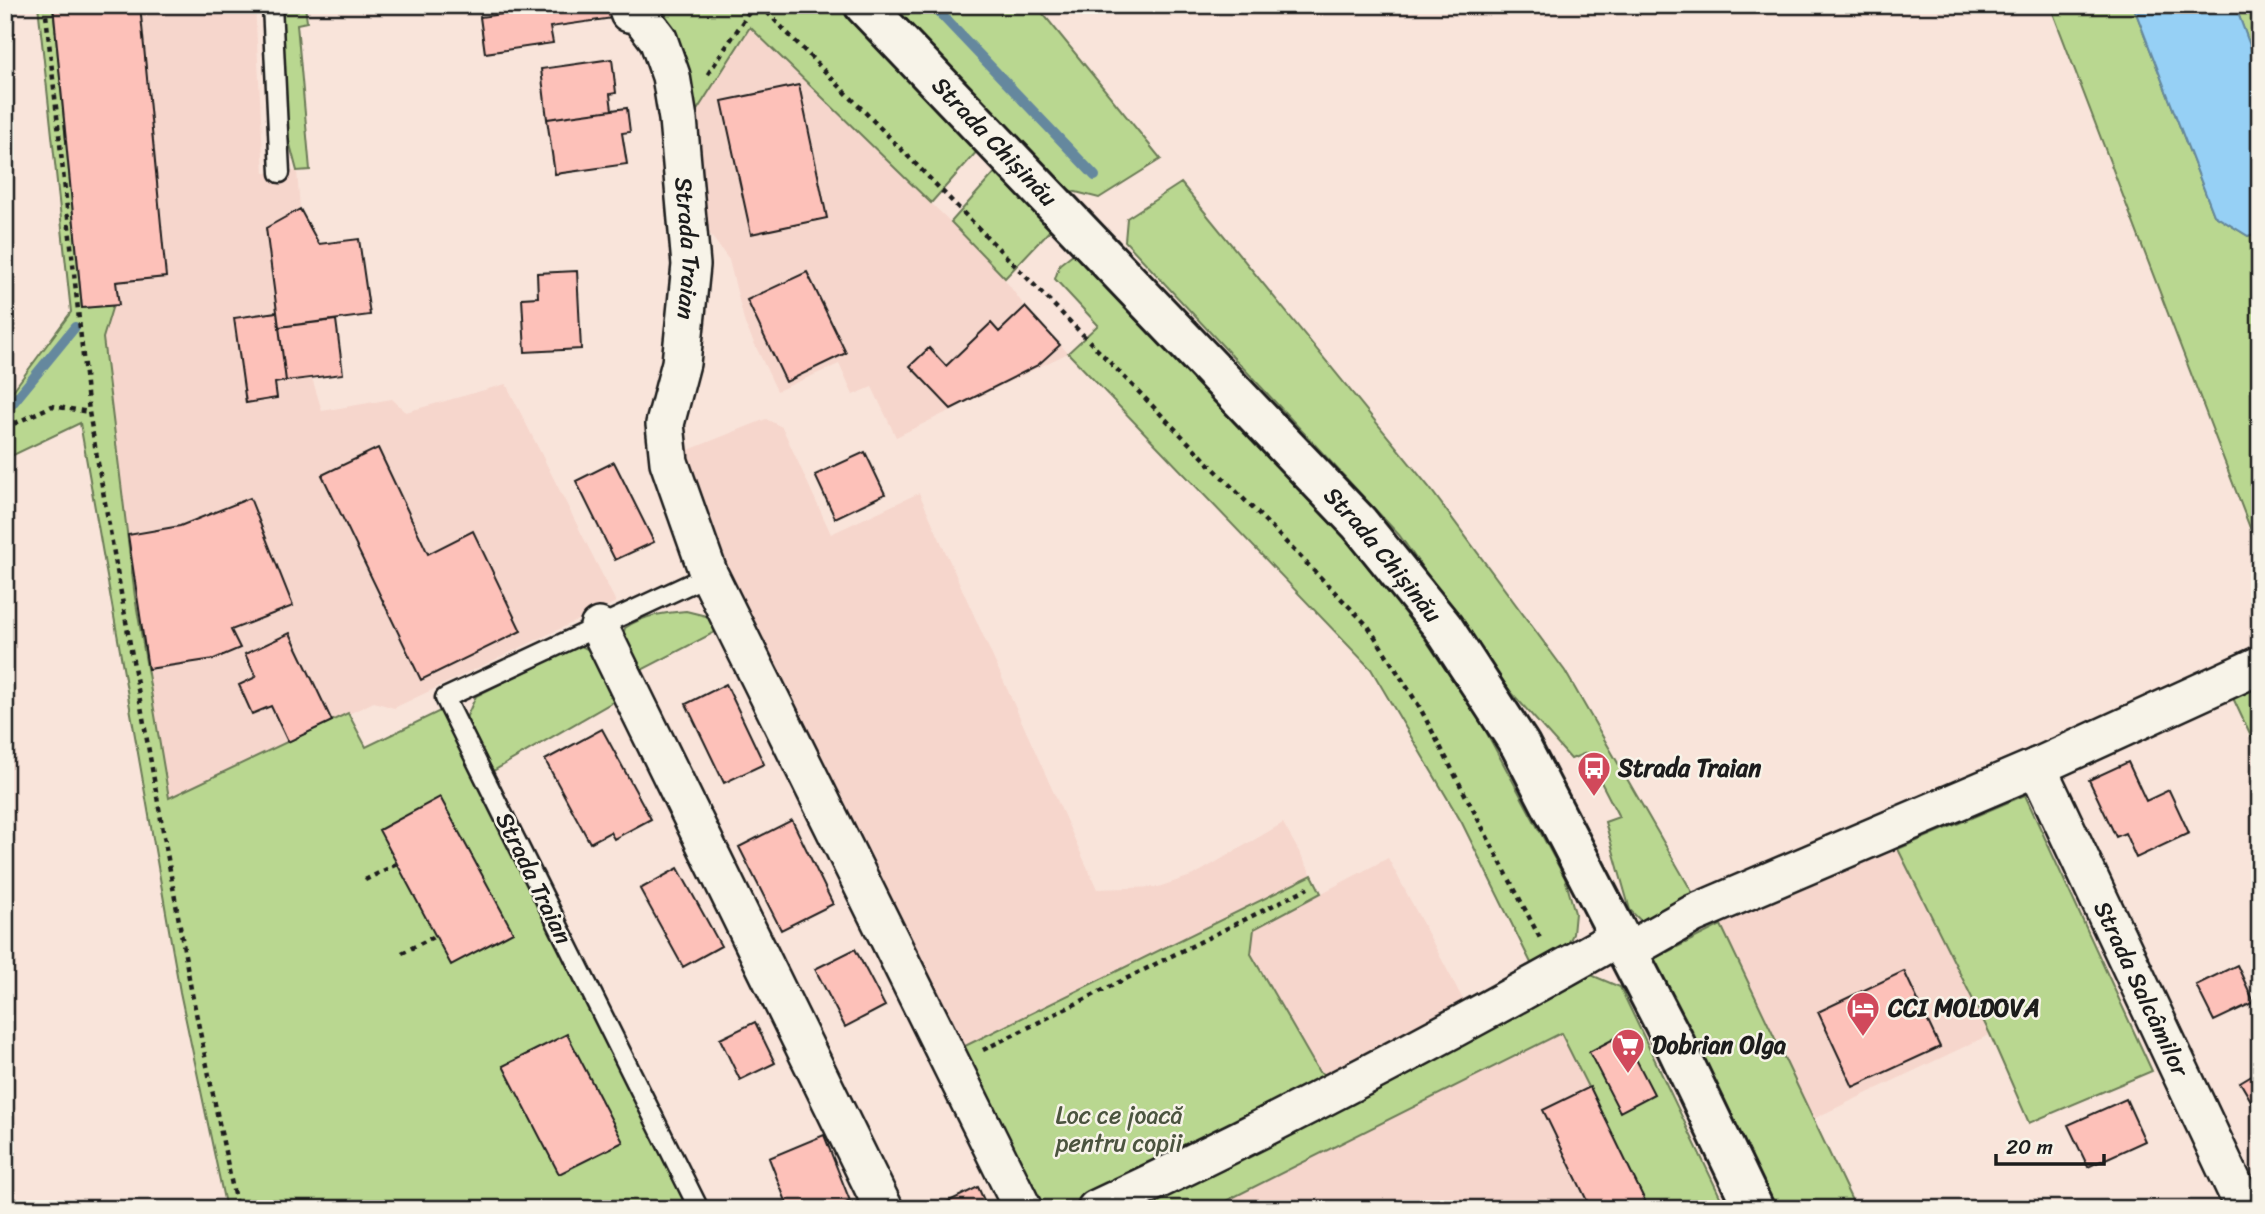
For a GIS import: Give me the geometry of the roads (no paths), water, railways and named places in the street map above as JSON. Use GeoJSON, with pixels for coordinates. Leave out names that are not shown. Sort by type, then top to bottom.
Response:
{"type":"FeatureCollection","features":[{"type":"Feature","properties":{"kind":"street","name":"Strada Chișinău"},"geometry":{"type":"LineString","coordinates":[[864,5],[1359,523],[1443,627],[1520,745],[1755,1209]]}},
{"type":"Feature","properties":{"kind":"street","name":"Strada Traian"},"geometry":{"type":"LineString","coordinates":[[629,13],[639,14],[658,39],[671,76],[678,119],[691,265],[681,363],[665,424],[669,462],[709,575],[1023,1209]]}},
{"type":"Feature","properties":{"kind":"street"},"geometry":{"type":"LineString","coordinates":[[598,627],[884,1209]]}},
{"type":"Feature","properties":{"kind":"street"},"geometry":{"type":"LineString","coordinates":[[1096,1209],[1238,1142],[1443,1036],[1558,972],[2037,768],[2260,665]]}},
{"type":"Feature","properties":{"kind":"street","name":"Strada Salcâmilor"},"geometry":{"type":"LineString","coordinates":[[2037,768],[2245,1209]]}},
{"type":"Feature","properties":{"kind":"lane"},"geometry":{"type":"LineString","coordinates":[[272,5],[280,173]]}},
{"type":"Feature","properties":{"kind":"lane","name":"Strada Traian"},"geometry":{"type":"LineString","coordinates":[[699,1209],[445,698],[709,575]]}},
{"type":"Feature","properties":{"kind":"water"},"geometry":{"type":"Polygon","coordinates":[[[2133,5],[2235,5],[2260,73],[2260,232],[2248,236],[2214,215],[2133,5]]]}},
{"type":"Feature","properties":{"kind":"waterway"},"geometry":{"type":"LineString","coordinates":[[932,5],[1095,176]]}},
{"type":"Feature","properties":{"kind":"waterway"},"geometry":{"type":"LineString","coordinates":[[5,408],[12,404],[75,327]]}},
{"type":"Feature","properties":{"kind":"place","name":"Strada Traian"},"geometry":{"type":"Point","coordinates":[1594,798]}},
{"type":"Feature","properties":{"kind":"place","name":"CCI MOLDOVA"},"geometry":{"type":"Point","coordinates":[1863,1038]}},
{"type":"Feature","properties":{"kind":"place","name":"Dobrian Olga"},"geometry":{"type":"Point","coordinates":[1628,1075]}},
{"type":"Feature","properties":{"kind":"park label","name":"Loc ce joacă pentru copii"},"geometry":{"type":"Point","coordinates":[1119,1129]}}]}
